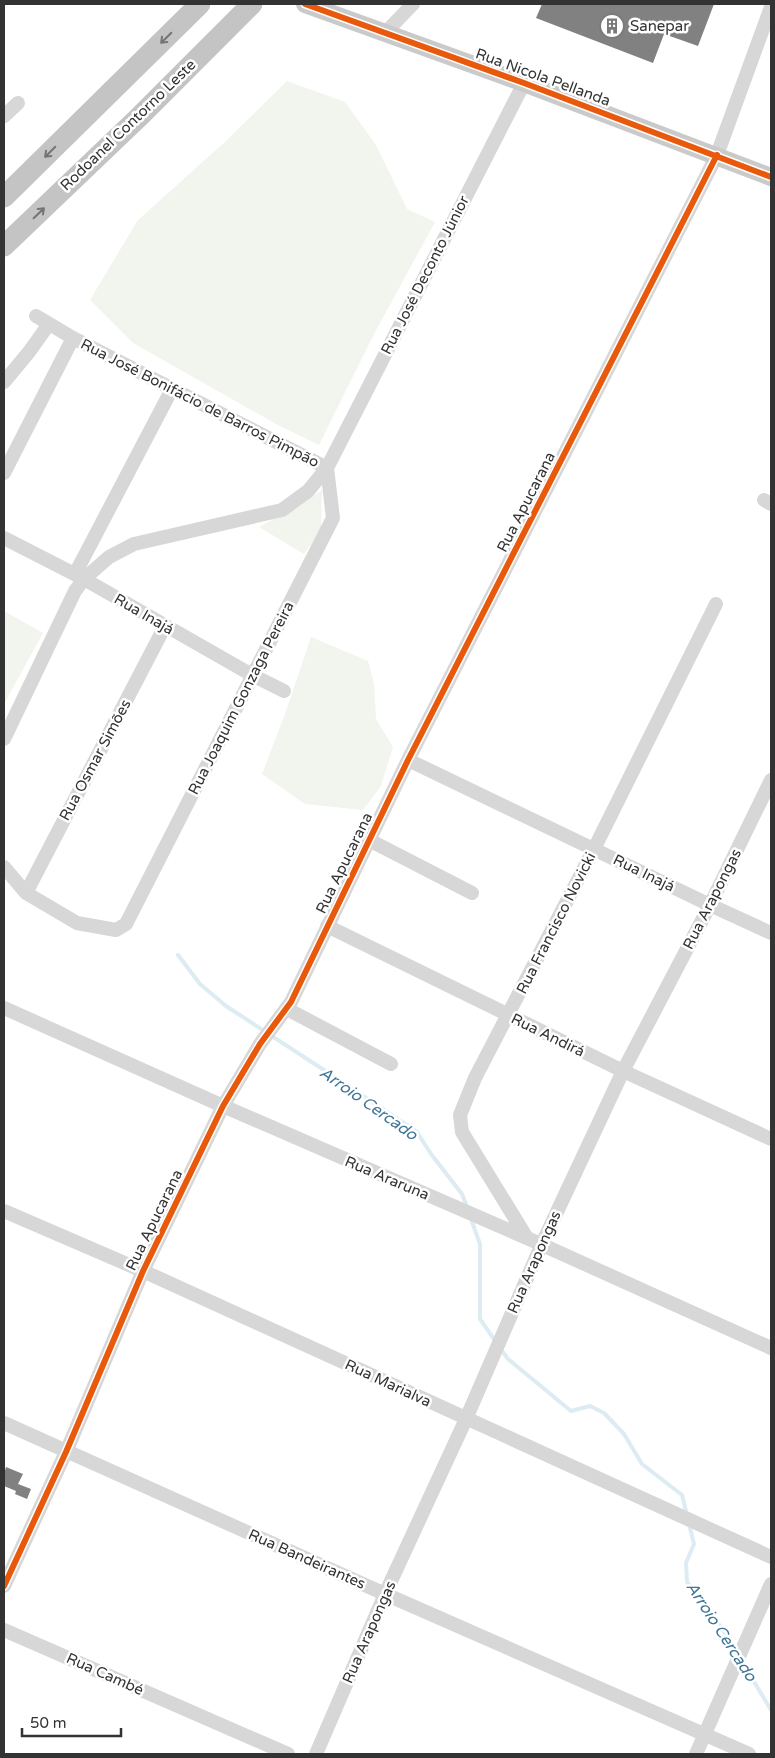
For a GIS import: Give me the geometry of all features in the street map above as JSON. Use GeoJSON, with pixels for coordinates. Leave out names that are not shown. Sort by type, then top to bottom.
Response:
{"type":"FeatureCollection","features":[{"type":"Feature","properties":{"kind":"highway"},"geometry":{"type":"LineString","coordinates":[[4,198],[200,4]]}},
{"type":"Feature","properties":{"kind":"highway","name":"Rodoanel Contorno Leste"},"geometry":{"type":"LineString","coordinates":[[4,246],[139,117],[252,4]]}},
{"type":"Feature","properties":{"kind":"main road","name":"Rua Nicola Pellanda"},"geometry":{"type":"LineString","coordinates":[[309,5],[524,83],[771,177]]}},
{"type":"Feature","properties":{"kind":"street"},"geometry":{"type":"LineString","coordinates":[[385,33],[412,4]]}},
{"type":"Feature","properties":{"kind":"street","name":"Rua Apucarana"},"geometry":{"type":"LineString","coordinates":[[4,1586],[66,1452],[143,1271],[222,1106],[260,1044],[287,1010],[408,760],[717,155],[771,7]]}},
{"type":"Feature","properties":{"kind":"street","name":"Rua José Deconto Júnior"},"geometry":{"type":"LineString","coordinates":[[80,577],[109,557],[134,544],[282,510],[308,491],[327,468],[524,83]]}},
{"type":"Feature","properties":{"kind":"street"},"geometry":{"type":"LineString","coordinates":[[4,116],[18,104]]}},
{"type":"Feature","properties":{"kind":"street","name":"Rua José Bonifácio de Barros Pimpão"},"geometry":{"type":"LineString","coordinates":[[36,316],[73,338],[172,390],[327,468]]}},
{"type":"Feature","properties":{"kind":"street"},"geometry":{"type":"LineString","coordinates":[[4,382],[49,324]]}},
{"type":"Feature","properties":{"kind":"street"},"geometry":{"type":"LineString","coordinates":[[4,473],[73,338]]}},
{"type":"Feature","properties":{"kind":"street"},"geometry":{"type":"LineString","coordinates":[[4,739],[75,592],[80,577],[172,390]]}},
{"type":"Feature","properties":{"kind":"street","name":"Rua Joaquim Gonzaga Pereira"},"geometry":{"type":"LineString","coordinates":[[26,893],[77,924],[116,930],[126,924],[333,518],[327,468]]}},
{"type":"Feature","properties":{"kind":"street","name":"Rua Inajá"},"geometry":{"type":"LineString","coordinates":[[4,538],[80,577],[252,675],[284,691]]}},
{"type":"Feature","properties":{"kind":"street","name":"Rua Francisco Novicki"},"geometry":{"type":"LineString","coordinates":[[527,1238],[462,1132],[460,1115],[475,1078],[594,848],[716,604]]}},
{"type":"Feature","properties":{"kind":"street","name":"Rua Osmar Simões"},"geometry":{"type":"LineString","coordinates":[[26,893],[165,626]]}},
{"type":"Feature","properties":{"kind":"street","name":"Rua Inajá"},"geometry":{"type":"LineString","coordinates":[[408,760],[771,934]]}},
{"type":"Feature","properties":{"kind":"street","name":"Rua Arapongas"},"geometry":{"type":"LineString","coordinates":[[316,1754],[541,1246],[623,1071],[710,906],[771,780]]}},
{"type":"Feature","properties":{"kind":"street"},"geometry":{"type":"LineString","coordinates":[[369,840],[472,893]]}},
{"type":"Feature","properties":{"kind":"street"},"geometry":{"type":"LineString","coordinates":[[4,867],[26,893]]}},
{"type":"Feature","properties":{"kind":"street","name":"Rua Andirá"},"geometry":{"type":"LineString","coordinates":[[327,926],[623,1071],[771,1139]]}},
{"type":"Feature","properties":{"kind":"street","name":"Rua Araruna"},"geometry":{"type":"LineString","coordinates":[[4,1008],[222,1106],[458,1208],[477,1218],[527,1238],[541,1246],[771,1348]]}},
{"type":"Feature","properties":{"kind":"street"},"geometry":{"type":"LineString","coordinates":[[287,1010],[391,1064]]}},
{"type":"Feature","properties":{"kind":"street","name":"Rua Marialva"},"geometry":{"type":"LineString","coordinates":[[4,1211],[143,1271],[771,1558]]}},
{"type":"Feature","properties":{"kind":"street","name":"Rua Bandeirantes"},"geometry":{"type":"LineString","coordinates":[[4,1423],[749,1754]]}},
{"type":"Feature","properties":{"kind":"street"},"geometry":{"type":"LineString","coordinates":[[696,1754],[771,1584]]}},
{"type":"Feature","properties":{"kind":"street","name":"Rua Cambé"},"geometry":{"type":"LineString","coordinates":[[4,1630],[288,1754]]}},
{"type":"Feature","properties":{"kind":"shaded area"},"geometry":{"type":"Polygon","coordinates":[[[287,81],[345,102],[376,145],[407,209],[435,222],[372,338],[319,445],[276,424],[133,343],[90,300],[138,220],[227,140],[287,81]]]}},
{"type":"Feature","properties":{"kind":"shaded area"},"geometry":{"type":"Polygon","coordinates":[[[322,490],[321,530],[304,554],[259,527],[289,511],[322,490]]]}},
{"type":"Feature","properties":{"kind":"shaded area"},"geometry":{"type":"Polygon","coordinates":[[[4,611],[43,633],[4,704],[4,611]]]}},
{"type":"Feature","properties":{"kind":"shaded area"},"geometry":{"type":"Polygon","coordinates":[[[311,637],[368,661],[374,684],[376,719],[393,747],[381,786],[363,810],[305,804],[262,774],[311,637]]]}},
{"type":"Feature","properties":{"kind":"building","name":"Sanepar"},"geometry":{"type":"Polygon","coordinates":[[[542,4],[714,4],[698,46],[664,34],[653,63],[536,18],[542,4]]]}},
{"type":"Feature","properties":{"kind":"building"},"geometry":{"type":"Polygon","coordinates":[[[6,1467],[23,1474],[18,1484],[31,1489],[27,1499],[15,1494],[16,1491],[4,1486],[6,1467]]]}},
{"type":"Feature","properties":{"kind":"waterway","name":"Arroio Cercado"},"geometry":{"type":"LineString","coordinates":[[178,955],[200,984],[226,1006],[417,1132],[431,1154],[462,1194],[467,1207]]}},
{"type":"Feature","properties":{"kind":"waterway","name":"Arroio Cercado"},"geometry":{"type":"LineString","coordinates":[[471,1219],[480,1244],[480,1319],[496,1342]]}},
{"type":"Feature","properties":{"kind":"waterway","name":"Arroio Cercado"},"geometry":{"type":"LineString","coordinates":[[500,1348],[508,1359],[571,1411],[590,1406],[604,1413],[624,1434],[642,1464],[682,1495],[687,1515]]}},
{"type":"Feature","properties":{"kind":"waterway","name":"Arroio Cercado"},"geometry":{"type":"LineString","coordinates":[[689,1524],[694,1544],[686,1563],[687,1582],[729,1638],[737,1652]]}},
{"type":"Feature","properties":{"kind":"waterway","name":"Arroio Cercado"},"geometry":{"type":"LineString","coordinates":[[741,1660],[771,1710]]}},
{"type":"Feature","properties":{"kind":"cycle path"},"geometry":{"type":"LineString","coordinates":[[305,4],[524,83],[771,177]]}},
{"type":"Feature","properties":{"kind":"cycle path"},"geometry":{"type":"LineString","coordinates":[[4,1586],[66,1452],[143,1271],[223,1106],[260,1044],[291,1002],[408,760],[717,155]]}},
{"type":"Feature","properties":{"kind":"place","name":"Sanepar"},"geometry":{"type":"Point","coordinates":[612,26]}}]}
